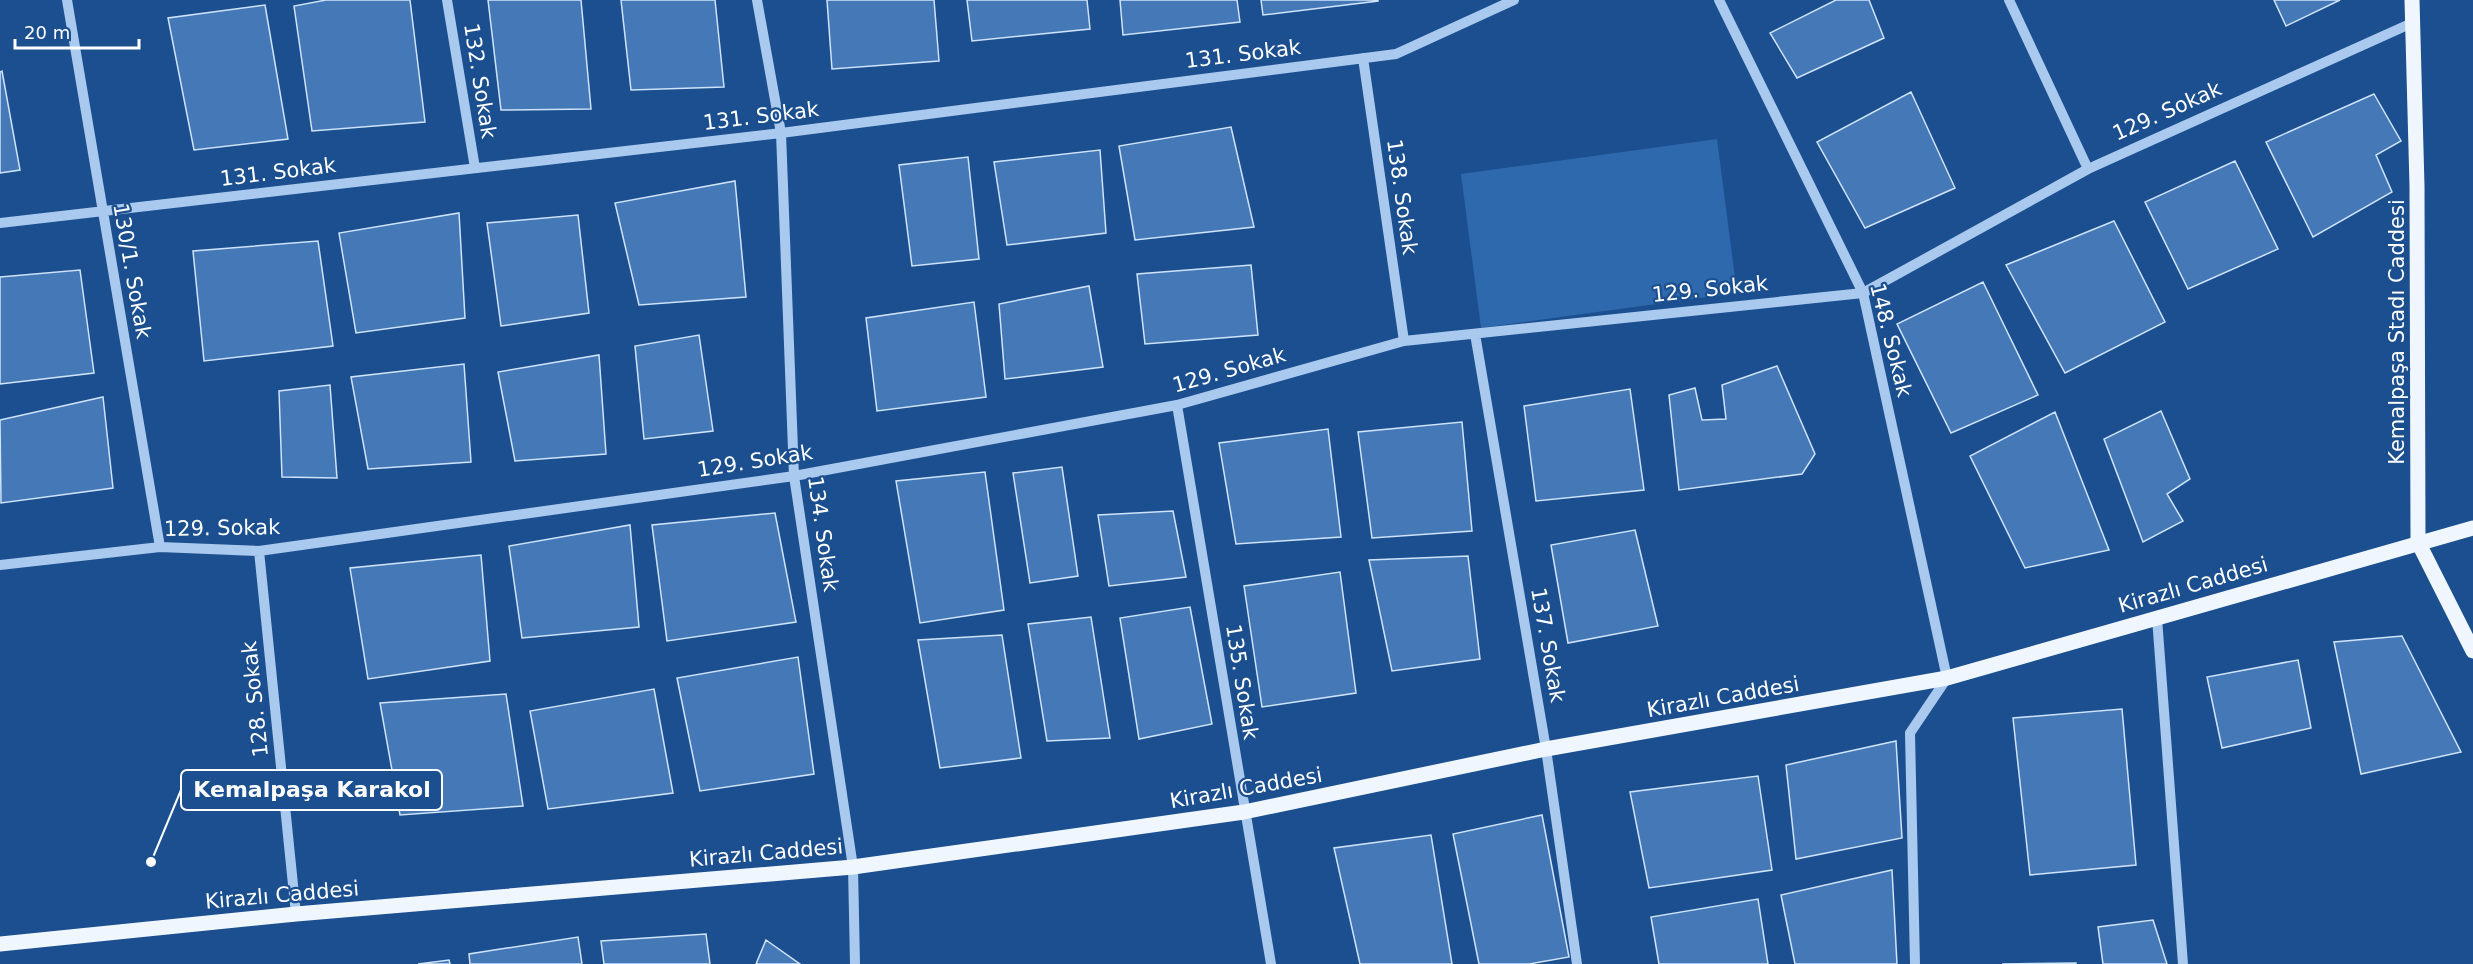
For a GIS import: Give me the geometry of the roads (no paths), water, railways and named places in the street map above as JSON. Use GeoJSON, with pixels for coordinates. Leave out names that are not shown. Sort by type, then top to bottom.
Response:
{"type":"FeatureCollection","features":[{"type":"Feature","properties":{"kind":"main road","name":"Kemalpaşa Stadı Caddesi"},"geometry":{"type":"LineString","coordinates":[[2412,0],[2417,198],[2418,542],[2473,651]]}},
{"type":"Feature","properties":{"kind":"main road","name":"Kirazlı Caddesi"},"geometry":{"type":"LineString","coordinates":[[0,944],[296,914],[853,867],[1244,812],[1546,749],[1947,678],[2473,528]]}},
{"type":"Feature","properties":{"kind":"street","name":"130/1. Sokak"},"geometry":{"type":"LineString","coordinates":[[67,0],[160,547]]}},
{"type":"Feature","properties":{"kind":"street","name":"132. Sokak"},"geometry":{"type":"LineString","coordinates":[[447,0],[475,168]]}},
{"type":"Feature","properties":{"kind":"street","name":"134. Sokak"},"geometry":{"type":"LineString","coordinates":[[757,0],[781,134],[794,476],[853,867],[855,964]]}},
{"type":"Feature","properties":{"kind":"street","name":"131. Sokak"},"geometry":{"type":"LineString","coordinates":[[0,223],[781,134],[1396,54],[1514,0]]}},
{"type":"Feature","properties":{"kind":"street","name":"148. Sokak"},"geometry":{"type":"LineString","coordinates":[[1719,0],[1863,293],[1947,678]]}},
{"type":"Feature","properties":{"kind":"street"},"geometry":{"type":"LineString","coordinates":[[2009,0],[2088,169]]}},
{"type":"Feature","properties":{"kind":"street","name":"129. Sokak"},"geometry":{"type":"LineString","coordinates":[[0,565],[160,547],[259,551],[794,476],[1177,405],[1404,341],[1863,293],[2088,169],[2412,23]]}},
{"type":"Feature","properties":{"kind":"street","name":"138. Sokak"},"geometry":{"type":"LineString","coordinates":[[1363,58],[1404,341]]}},
{"type":"Feature","properties":{"kind":"street","name":"137. Sokak"},"geometry":{"type":"LineString","coordinates":[[1475,334],[1546,749],[1577,964]]}},
{"type":"Feature","properties":{"kind":"street","name":"135. Sokak"},"geometry":{"type":"LineString","coordinates":[[1177,405],[1271,964]]}},
{"type":"Feature","properties":{"kind":"street","name":"128. Sokak"},"geometry":{"type":"LineString","coordinates":[[259,551],[296,914]]}},
{"type":"Feature","properties":{"kind":"street"},"geometry":{"type":"LineString","coordinates":[[2157,618],[2182,964]]}},
{"type":"Feature","properties":{"kind":"street"},"geometry":{"type":"LineString","coordinates":[[1915,964],[1910,733],[1947,678]]}},
{"type":"Feature","properties":{"kind":"place","name":"Kemalpaşa Karakol"},"geometry":{"type":"Point","coordinates":[151,862]}}]}
